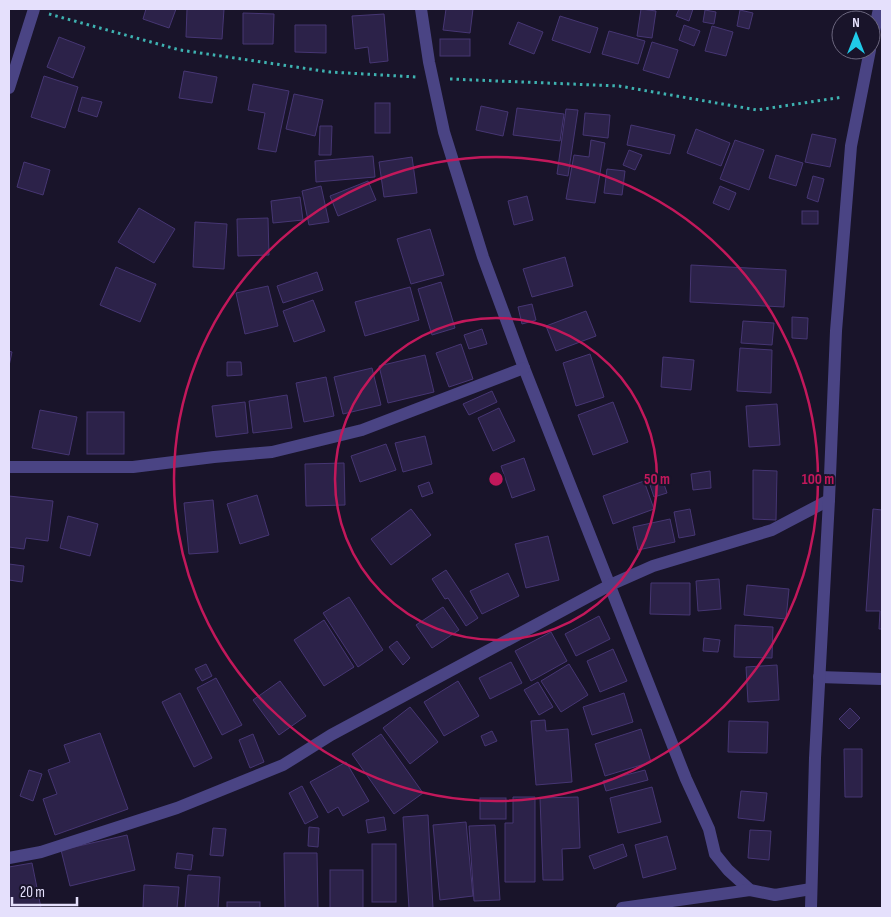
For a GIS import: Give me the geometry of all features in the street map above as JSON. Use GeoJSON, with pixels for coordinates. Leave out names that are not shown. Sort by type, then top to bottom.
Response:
{"type":"FeatureCollection","features":[{"type":"Feature","properties":{"kind":"street"},"geometry":{"type":"LineString","coordinates":[[9,88],[34,9]]}},
{"type":"Feature","properties":{"kind":"street"},"geometry":{"type":"LineString","coordinates":[[421,9],[444,132],[483,257],[524,368],[686,779],[709,829],[715,854],[728,870],[750,890]]}},
{"type":"Feature","properties":{"kind":"street"},"geometry":{"type":"LineString","coordinates":[[811,908],[815,758],[829,500],[836,322],[851,146],[868,60]]}},
{"type":"Feature","properties":{"kind":"street"},"geometry":{"type":"LineString","coordinates":[[9,467],[133,467],[272,452],[362,430],[524,368]]}},
{"type":"Feature","properties":{"kind":"street"},"geometry":{"type":"LineString","coordinates":[[9,858],[41,852],[177,808],[283,765],[331,735],[610,586],[653,566],[772,530],[829,500]]}},
{"type":"Feature","properties":{"kind":"street"},"geometry":{"type":"LineString","coordinates":[[819,677],[882,679]]}},
{"type":"Feature","properties":{"kind":"street"},"geometry":{"type":"LineString","coordinates":[[622,908],[750,890],[775,895],[811,889]]}},
{"type":"Feature","properties":{"kind":"path"},"geometry":{"type":"LineString","coordinates":[[34,9],[180,50],[330,72],[619,86],[757,110],[861,95]]}},
{"type":"Feature","properties":{"kind":"building"},"geometry":{"type":"Polygon","coordinates":[[[146,9],[176,9],[169,28],[143,19],[146,9]]]}},
{"type":"Feature","properties":{"kind":"building"},"geometry":{"type":"Polygon","coordinates":[[[187,9],[224,9],[222,39],[186,37],[187,9]]]}},
{"type":"Feature","properties":{"kind":"building"},"geometry":{"type":"Polygon","coordinates":[[[446,9],[473,9],[470,33],[443,30],[446,9]]]}},
{"type":"Feature","properties":{"kind":"building"},"geometry":{"type":"Polygon","coordinates":[[[641,9],[656,11],[652,38],[637,36],[641,9]]]}},
{"type":"Feature","properties":{"kind":"building"},"geometry":{"type":"Polygon","coordinates":[[[679,9],[693,9],[689,21],[676,16],[679,9]]]}},
{"type":"Feature","properties":{"kind":"building"},"geometry":{"type":"Polygon","coordinates":[[[705,10],[716,12],[714,24],[703,22],[705,10]]]}},
{"type":"Feature","properties":{"kind":"building"},"geometry":{"type":"Polygon","coordinates":[[[740,10],[753,13],[749,29],[737,26],[740,10]]]}},
{"type":"Feature","properties":{"kind":"building"},"geometry":{"type":"Polygon","coordinates":[[[243,13],[274,14],[273,44],[243,44],[243,13]]]}},
{"type":"Feature","properties":{"kind":"building"},"geometry":{"type":"Polygon","coordinates":[[[384,14],[388,61],[370,63],[368,47],[355,49],[352,16],[384,14]]]}},
{"type":"Feature","properties":{"kind":"building"},"geometry":{"type":"Polygon","coordinates":[[[560,16],[598,28],[590,53],[552,40],[560,16]]]}},
{"type":"Feature","properties":{"kind":"building"},"geometry":{"type":"Polygon","coordinates":[[[518,22],[543,32],[534,54],[509,44],[518,22]]]}},
{"type":"Feature","properties":{"kind":"building"},"geometry":{"type":"Polygon","coordinates":[[[295,25],[326,25],[326,53],[295,52],[295,25]]]}},
{"type":"Feature","properties":{"kind":"building"},"geometry":{"type":"Polygon","coordinates":[[[684,25],[700,31],[694,46],[679,40],[684,25]]]}},
{"type":"Feature","properties":{"kind":"building"},"geometry":{"type":"Polygon","coordinates":[[[712,26],[733,32],[726,56],[705,51],[712,26]]]}},
{"type":"Feature","properties":{"kind":"building"},"geometry":{"type":"Polygon","coordinates":[[[609,31],[645,41],[638,64],[602,54],[609,31]]]}},
{"type":"Feature","properties":{"kind":"building"},"geometry":{"type":"Polygon","coordinates":[[[59,37],[85,47],[73,78],[47,67],[59,37]]]}},
{"type":"Feature","properties":{"kind":"building"},"geometry":{"type":"Polygon","coordinates":[[[440,39],[470,39],[470,56],[440,56],[440,39]]]}},
{"type":"Feature","properties":{"kind":"building"},"geometry":{"type":"Polygon","coordinates":[[[652,42],[678,50],[669,78],[643,70],[652,42]]]}},
{"type":"Feature","properties":{"kind":"building"},"geometry":{"type":"Polygon","coordinates":[[[184,71],[217,77],[212,103],[179,98],[184,71]]]}},
{"type":"Feature","properties":{"kind":"building"},"geometry":{"type":"Polygon","coordinates":[[[44,76],[78,87],[65,128],[31,117],[44,76]]]}},
{"type":"Feature","properties":{"kind":"building"},"geometry":{"type":"Polygon","coordinates":[[[253,84],[289,91],[276,152],[258,149],[265,113],[248,110],[253,84]]]}},
{"type":"Feature","properties":{"kind":"building"},"geometry":{"type":"Polygon","coordinates":[[[294,94],[323,100],[315,136],[286,129],[294,94]]]}},
{"type":"Feature","properties":{"kind":"building"},"geometry":{"type":"Polygon","coordinates":[[[82,97],[102,102],[97,117],[78,111],[82,97]]]}},
{"type":"Feature","properties":{"kind":"building"},"geometry":{"type":"Polygon","coordinates":[[[375,103],[390,103],[390,133],[375,133],[375,103]]]}},
{"type":"Feature","properties":{"kind":"building"},"geometry":{"type":"Polygon","coordinates":[[[481,106],[508,112],[503,136],[476,130],[481,106]]]}},
{"type":"Feature","properties":{"kind":"building"},"geometry":{"type":"Polygon","coordinates":[[[517,108],[564,114],[560,141],[513,135],[517,108]]]}},
{"type":"Feature","properties":{"kind":"building"},"geometry":{"type":"Polygon","coordinates":[[[566,109],[578,110],[568,176],[557,174],[566,109]]]}},
{"type":"Feature","properties":{"kind":"building"},"geometry":{"type":"Polygon","coordinates":[[[585,113],[610,115],[608,138],[583,135],[585,113]]]}},
{"type":"Feature","properties":{"kind":"building"},"geometry":{"type":"Polygon","coordinates":[[[631,125],[675,135],[670,154],[627,145],[631,125]]]}},
{"type":"Feature","properties":{"kind":"building"},"geometry":{"type":"Polygon","coordinates":[[[320,126],[332,126],[331,155],[319,155],[320,126]]]}},
{"type":"Feature","properties":{"kind":"building"},"geometry":{"type":"Polygon","coordinates":[[[696,129],[730,143],[721,166],[687,153],[696,129]]]}},
{"type":"Feature","properties":{"kind":"building"},"geometry":{"type":"Polygon","coordinates":[[[812,134],[836,139],[830,167],[805,162],[812,134]]]}},
{"type":"Feature","properties":{"kind":"building"},"geometry":{"type":"Polygon","coordinates":[[[591,140],[605,143],[595,203],[566,199],[574,155],[589,157],[591,140]]]}},
{"type":"Feature","properties":{"kind":"building"},"geometry":{"type":"Polygon","coordinates":[[[735,140],[764,150],[749,190],[720,179],[735,140]]]}},
{"type":"Feature","properties":{"kind":"building"},"geometry":{"type":"Polygon","coordinates":[[[629,150],[642,155],[635,170],[623,165],[629,150]]]}},
{"type":"Feature","properties":{"kind":"building"},"geometry":{"type":"Polygon","coordinates":[[[776,155],[803,163],[796,186],[769,178],[776,155]]]}},
{"type":"Feature","properties":{"kind":"building"},"geometry":{"type":"Polygon","coordinates":[[[373,156],[375,177],[316,182],[315,161],[373,156]]]}},
{"type":"Feature","properties":{"kind":"building"},"geometry":{"type":"Polygon","coordinates":[[[412,157],[417,193],[384,197],[379,162],[412,157]]]}},
{"type":"Feature","properties":{"kind":"building"},"geometry":{"type":"Polygon","coordinates":[[[24,162],[50,170],[43,195],[17,187],[24,162]]]}},
{"type":"Feature","properties":{"kind":"building"},"geometry":{"type":"Polygon","coordinates":[[[607,169],[625,171],[622,195],[604,193],[607,169]]]}},
{"type":"Feature","properties":{"kind":"building"},"geometry":{"type":"Polygon","coordinates":[[[813,176],[824,179],[818,202],[807,198],[813,176]]]}},
{"type":"Feature","properties":{"kind":"building"},"geometry":{"type":"Polygon","coordinates":[[[368,181],[376,200],[338,216],[330,196],[368,181]]]}},
{"type":"Feature","properties":{"kind":"building"},"geometry":{"type":"Polygon","coordinates":[[[321,186],[329,222],[309,225],[302,191],[321,186]]]}},
{"type":"Feature","properties":{"kind":"building"},"geometry":{"type":"Polygon","coordinates":[[[720,186],[736,193],[729,210],[713,203],[720,186]]]}},
{"type":"Feature","properties":{"kind":"building"},"geometry":{"type":"Polygon","coordinates":[[[527,196],[533,220],[514,225],[508,201],[527,196]]]}},
{"type":"Feature","properties":{"kind":"building"},"geometry":{"type":"Polygon","coordinates":[[[300,197],[303,220],[273,223],[271,201],[300,197]]]}},
{"type":"Feature","properties":{"kind":"building"},"geometry":{"type":"Polygon","coordinates":[[[139,208],[175,229],[154,263],[118,242],[139,208]]]}},
{"type":"Feature","properties":{"kind":"building"},"geometry":{"type":"Polygon","coordinates":[[[802,211],[818,211],[818,224],[802,224],[802,211]]]}},
{"type":"Feature","properties":{"kind":"building"},"geometry":{"type":"Polygon","coordinates":[[[268,218],[269,255],[238,256],[237,219],[268,218]]]}},
{"type":"Feature","properties":{"kind":"building"},"geometry":{"type":"Polygon","coordinates":[[[195,222],[227,224],[224,269],[193,267],[195,222]]]}},
{"type":"Feature","properties":{"kind":"building"},"geometry":{"type":"Polygon","coordinates":[[[430,229],[444,275],[411,284],[397,239],[430,229]]]}},
{"type":"Feature","properties":{"kind":"building"},"geometry":{"type":"Polygon","coordinates":[[[565,257],[573,286],[532,297],[523,269],[565,257]]]}},
{"type":"Feature","properties":{"kind":"building"},"geometry":{"type":"Polygon","coordinates":[[[691,265],[786,270],[784,307],[690,302],[691,265]]]}},
{"type":"Feature","properties":{"kind":"building"},"geometry":{"type":"Polygon","coordinates":[[[116,267],[156,284],[140,322],[100,305],[116,267]]]}},
{"type":"Feature","properties":{"kind":"building"},"geometry":{"type":"Polygon","coordinates":[[[317,272],[323,290],[283,303],[277,286],[317,272]]]}},
{"type":"Feature","properties":{"kind":"building"},"geometry":{"type":"Polygon","coordinates":[[[441,282],[455,328],[432,335],[418,289],[441,282]]]}},
{"type":"Feature","properties":{"kind":"building"},"geometry":{"type":"Polygon","coordinates":[[[268,286],[278,326],[245,334],[236,293],[268,286]]]}},
{"type":"Feature","properties":{"kind":"building"},"geometry":{"type":"Polygon","coordinates":[[[410,287],[419,320],[365,336],[355,302],[410,287]]]}},
{"type":"Feature","properties":{"kind":"building"},"geometry":{"type":"Polygon","coordinates":[[[313,300],[325,331],[294,342],[283,311],[313,300]]]}},
{"type":"Feature","properties":{"kind":"building"},"geometry":{"type":"Polygon","coordinates":[[[532,304],[536,320],[522,324],[518,307],[532,304]]]}},
{"type":"Feature","properties":{"kind":"building"},"geometry":{"type":"Polygon","coordinates":[[[586,311],[596,336],[556,351],[546,326],[586,311]]]}},
{"type":"Feature","properties":{"kind":"building"},"geometry":{"type":"Polygon","coordinates":[[[792,317],[808,318],[807,339],[792,338],[792,317]]]}},
{"type":"Feature","properties":{"kind":"building"},"geometry":{"type":"Polygon","coordinates":[[[743,321],[774,323],[772,345],[741,343],[743,321]]]}},
{"type":"Feature","properties":{"kind":"building"},"geometry":{"type":"Polygon","coordinates":[[[482,329],[487,344],[469,349],[464,335],[482,329]]]}},
{"type":"Feature","properties":{"kind":"building"},"geometry":{"type":"Polygon","coordinates":[[[461,344],[473,379],[449,387],[436,353],[461,344]]]}},
{"type":"Feature","properties":{"kind":"building"},"geometry":{"type":"Polygon","coordinates":[[[740,348],[772,350],[771,393],[737,391],[740,348]]]}},
{"type":"Feature","properties":{"kind":"building"},"geometry":{"type":"Polygon","coordinates":[[[9,351],[12,352],[9,366],[9,351]]]}},
{"type":"Feature","properties":{"kind":"building"},"geometry":{"type":"Polygon","coordinates":[[[590,354],[604,397],[576,406],[563,363],[590,354]]]}},
{"type":"Feature","properties":{"kind":"building"},"geometry":{"type":"Polygon","coordinates":[[[425,355],[434,392],[388,403],[379,366],[425,355]]]}},
{"type":"Feature","properties":{"kind":"building"},"geometry":{"type":"Polygon","coordinates":[[[663,357],[694,360],[691,390],[661,387],[663,357]]]}},
{"type":"Feature","properties":{"kind":"building"},"geometry":{"type":"Polygon","coordinates":[[[227,362],[241,362],[242,375],[227,376],[227,362]]]}},
{"type":"Feature","properties":{"kind":"building"},"geometry":{"type":"Polygon","coordinates":[[[372,368],[381,405],[343,414],[334,377],[372,368]]]}},
{"type":"Feature","properties":{"kind":"building"},"geometry":{"type":"Polygon","coordinates":[[[326,377],[334,416],[304,422],[296,383],[326,377]]]}},
{"type":"Feature","properties":{"kind":"building"},"geometry":{"type":"Polygon","coordinates":[[[492,391],[497,402],[469,415],[463,404],[492,391]]]}},
{"type":"Feature","properties":{"kind":"building"},"geometry":{"type":"Polygon","coordinates":[[[287,395],[292,428],[253,433],[249,401],[287,395]]]}},
{"type":"Feature","properties":{"kind":"building"},"geometry":{"type":"Polygon","coordinates":[[[245,402],[248,433],[216,437],[212,406],[245,402]]]}},
{"type":"Feature","properties":{"kind":"building"},"geometry":{"type":"Polygon","coordinates":[[[613,402],[628,442],[593,455],[578,415],[613,402]]]}},
{"type":"Feature","properties":{"kind":"building"},"geometry":{"type":"Polygon","coordinates":[[[777,404],[780,445],[749,447],[746,406],[777,404]]]}},
{"type":"Feature","properties":{"kind":"building"},"geometry":{"type":"Polygon","coordinates":[[[499,408],[515,441],[493,451],[478,418],[499,408]]]}},
{"type":"Feature","properties":{"kind":"building"},"geometry":{"type":"Polygon","coordinates":[[[40,410],[77,417],[69,455],[32,448],[40,410]]]}},
{"type":"Feature","properties":{"kind":"building"},"geometry":{"type":"Polygon","coordinates":[[[87,412],[124,412],[124,454],[87,454],[87,412]]]}},
{"type":"Feature","properties":{"kind":"building"},"geometry":{"type":"Polygon","coordinates":[[[425,436],[432,464],[403,472],[395,443],[425,436]]]}},
{"type":"Feature","properties":{"kind":"building"},"geometry":{"type":"Polygon","coordinates":[[[386,444],[396,470],[360,482],[351,456],[386,444]]]}},
{"type":"Feature","properties":{"kind":"building"},"geometry":{"type":"Polygon","coordinates":[[[524,458],[535,490],[512,498],[501,466],[524,458]]]}},
{"type":"Feature","properties":{"kind":"building"},"geometry":{"type":"Polygon","coordinates":[[[344,463],[345,505],[306,506],[305,464],[344,463]]]}},
{"type":"Feature","properties":{"kind":"building"},"geometry":{"type":"Polygon","coordinates":[[[753,470],[777,471],[776,520],[753,519],[753,470]]]}},
{"type":"Feature","properties":{"kind":"building"},"geometry":{"type":"Polygon","coordinates":[[[710,471],[711,488],[693,490],[691,474],[710,471]]]}},
{"type":"Feature","properties":{"kind":"building"},"geometry":{"type":"Polygon","coordinates":[[[662,478],[667,493],[654,497],[649,482],[662,478]]]}},
{"type":"Feature","properties":{"kind":"building"},"geometry":{"type":"Polygon","coordinates":[[[644,481],[654,509],[613,524],[603,496],[644,481]]]}},
{"type":"Feature","properties":{"kind":"building"},"geometry":{"type":"Polygon","coordinates":[[[429,482],[433,493],[422,497],[418,486],[429,482]]]}},
{"type":"Feature","properties":{"kind":"building"},"geometry":{"type":"Polygon","coordinates":[[[257,495],[269,535],[240,544],[227,504],[257,495]]]}},
{"type":"Feature","properties":{"kind":"building"},"geometry":{"type":"Polygon","coordinates":[[[9,496],[53,501],[48,541],[26,538],[24,549],[9,547],[9,496]]]}},
{"type":"Feature","properties":{"kind":"building"},"geometry":{"type":"Polygon","coordinates":[[[213,500],[218,552],[189,554],[184,503],[213,500]]]}},
{"type":"Feature","properties":{"kind":"building"},"geometry":{"type":"Polygon","coordinates":[[[411,509],[431,535],[391,565],[371,539],[411,509]]]}},
{"type":"Feature","properties":{"kind":"building"},"geometry":{"type":"Polygon","coordinates":[[[690,509],[695,535],[679,538],[674,512],[690,509]]]}},
{"type":"Feature","properties":{"kind":"building"},"geometry":{"type":"Polygon","coordinates":[[[873,509],[882,510],[882,629],[879,629],[880,611],[866,611],[873,509]]]}},
{"type":"Feature","properties":{"kind":"building"},"geometry":{"type":"Polygon","coordinates":[[[68,516],[98,524],[90,556],[60,548],[68,516]]]}},
{"type":"Feature","properties":{"kind":"building"},"geometry":{"type":"Polygon","coordinates":[[[670,519],[675,542],[638,550],[633,527],[670,519]]]}},
{"type":"Feature","properties":{"kind":"building"},"geometry":{"type":"Polygon","coordinates":[[[548,536],[559,580],[526,588],[515,544],[548,536]]]}},
{"type":"Feature","properties":{"kind":"building"},"geometry":{"type":"Polygon","coordinates":[[[9,564],[24,566],[22,582],[9,580],[9,564]]]}},
{"type":"Feature","properties":{"kind":"building"},"geometry":{"type":"Polygon","coordinates":[[[446,570],[478,618],[466,626],[448,598],[445,599],[432,579],[446,570]]]}},
{"type":"Feature","properties":{"kind":"building"},"geometry":{"type":"Polygon","coordinates":[[[508,573],[519,596],[482,614],[470,591],[508,573]]]}},
{"type":"Feature","properties":{"kind":"building"},"geometry":{"type":"Polygon","coordinates":[[[719,579],[721,609],[698,611],[696,581],[719,579]]]}},
{"type":"Feature","properties":{"kind":"building"},"geometry":{"type":"Polygon","coordinates":[[[651,583],[690,583],[690,615],[650,614],[651,583]]]}},
{"type":"Feature","properties":{"kind":"building"},"geometry":{"type":"Polygon","coordinates":[[[747,585],[789,589],[786,619],[744,615],[747,585]]]}},
{"type":"Feature","properties":{"kind":"building"},"geometry":{"type":"Polygon","coordinates":[[[349,597],[383,650],[358,667],[323,613],[349,597]]]}},
{"type":"Feature","properties":{"kind":"building"},"geometry":{"type":"Polygon","coordinates":[[[443,607],[459,630],[432,648],[416,625],[443,607]]]}},
{"type":"Feature","properties":{"kind":"building"},"geometry":{"type":"Polygon","coordinates":[[[599,616],[610,639],[576,656],[565,634],[599,616]]]}},
{"type":"Feature","properties":{"kind":"building"},"geometry":{"type":"Polygon","coordinates":[[[324,620],[354,667],[324,686],[294,640],[324,620]]]}},
{"type":"Feature","properties":{"kind":"building"},"geometry":{"type":"Polygon","coordinates":[[[735,625],[773,627],[772,658],[734,657],[735,625]]]}},
{"type":"Feature","properties":{"kind":"building"},"geometry":{"type":"Polygon","coordinates":[[[551,632],[567,661],[531,681],[515,651],[551,632]]]}},
{"type":"Feature","properties":{"kind":"building"},"geometry":{"type":"Polygon","coordinates":[[[704,638],[720,640],[718,652],[703,651],[704,638]]]}},
{"type":"Feature","properties":{"kind":"building"},"geometry":{"type":"Polygon","coordinates":[[[397,641],[410,658],[403,665],[389,647],[397,641]]]}},
{"type":"Feature","properties":{"kind":"building"},"geometry":{"type":"Polygon","coordinates":[[[613,649],[627,681],[600,692],[587,661],[613,649]]]}},
{"type":"Feature","properties":{"kind":"building"},"geometry":{"type":"Polygon","coordinates":[[[511,662],[522,683],[490,699],[479,678],[511,662]]]}},
{"type":"Feature","properties":{"kind":"building"},"geometry":{"type":"Polygon","coordinates":[[[206,664],[212,676],[202,681],[195,669],[206,664]]]}},
{"type":"Feature","properties":{"kind":"building"},"geometry":{"type":"Polygon","coordinates":[[[569,664],[588,695],[561,712],[541,681],[569,664]]]}},
{"type":"Feature","properties":{"kind":"building"},"geometry":{"type":"Polygon","coordinates":[[[777,665],[779,700],[748,702],[746,667],[777,665]]]}},
{"type":"Feature","properties":{"kind":"building"},"geometry":{"type":"Polygon","coordinates":[[[216,678],[242,725],[222,735],[197,688],[216,678]]]}},
{"type":"Feature","properties":{"kind":"building"},"geometry":{"type":"Polygon","coordinates":[[[280,681],[306,716],[279,735],[253,700],[280,681]]]}},
{"type":"Feature","properties":{"kind":"building"},"geometry":{"type":"Polygon","coordinates":[[[458,681],[479,716],[444,736],[424,702],[458,681]]]}},
{"type":"Feature","properties":{"kind":"building"},"geometry":{"type":"Polygon","coordinates":[[[538,682],[553,707],[539,715],[524,690],[538,682]]]}},
{"type":"Feature","properties":{"kind":"building"},"geometry":{"type":"Polygon","coordinates":[[[180,693],[212,758],[194,767],[162,702],[180,693]]]}},
{"type":"Feature","properties":{"kind":"building"},"geometry":{"type":"Polygon","coordinates":[[[624,693],[633,722],[592,735],[583,707],[624,693]]]}},
{"type":"Feature","properties":{"kind":"building"},"geometry":{"type":"Polygon","coordinates":[[[410,707],[438,742],[410,764],[383,728],[410,707]]]}},
{"type":"Feature","properties":{"kind":"building"},"geometry":{"type":"Polygon","coordinates":[[[850,708],[860,718],[849,729],[839,719],[850,708]]]}},
{"type":"Feature","properties":{"kind":"building"},"geometry":{"type":"Polygon","coordinates":[[[545,720],[546,731],[568,729],[572,782],[536,785],[531,721],[545,720]]]}},
{"type":"Feature","properties":{"kind":"building"},"geometry":{"type":"Polygon","coordinates":[[[729,721],[768,722],[767,753],[728,752],[729,721]]]}},
{"type":"Feature","properties":{"kind":"building"},"geometry":{"type":"Polygon","coordinates":[[[641,729],[651,762],[605,776],[595,744],[641,729]]]}},
{"type":"Feature","properties":{"kind":"building"},"geometry":{"type":"Polygon","coordinates":[[[492,731],[497,741],[485,746],[481,736],[492,731]]]}},
{"type":"Feature","properties":{"kind":"building"},"geometry":{"type":"Polygon","coordinates":[[[100,733],[128,809],[55,835],[43,799],[57,794],[48,770],[70,762],[64,745],[100,733]]]}},
{"type":"Feature","properties":{"kind":"building"},"geometry":{"type":"Polygon","coordinates":[[[253,734],[264,762],[250,768],[239,740],[253,734]]]}},
{"type":"Feature","properties":{"kind":"building"},"geometry":{"type":"Polygon","coordinates":[[[381,734],[423,793],[394,814],[352,754],[381,734]]]}},
{"type":"Feature","properties":{"kind":"building"},"geometry":{"type":"Polygon","coordinates":[[[844,749],[862,749],[862,797],[845,797],[844,749]]]}},
{"type":"Feature","properties":{"kind":"building"},"geometry":{"type":"Polygon","coordinates":[[[346,762],[369,801],[343,816],[338,807],[328,813],[310,782],[346,762]]]}},
{"type":"Feature","properties":{"kind":"building"},"geometry":{"type":"Polygon","coordinates":[[[29,770],[42,774],[33,801],[20,796],[29,770]]]}},
{"type":"Feature","properties":{"kind":"building"},"geometry":{"type":"Polygon","coordinates":[[[645,770],[648,780],[606,791],[603,781],[645,770]]]}},
{"type":"Feature","properties":{"kind":"building"},"geometry":{"type":"Polygon","coordinates":[[[302,786],[318,817],[305,824],[289,793],[302,786]]]}},
{"type":"Feature","properties":{"kind":"building"},"geometry":{"type":"Polygon","coordinates":[[[652,787],[661,822],[618,833],[610,798],[652,787]]]}},
{"type":"Feature","properties":{"kind":"building"},"geometry":{"type":"Polygon","coordinates":[[[741,791],[767,793],[764,821],[738,818],[741,791]]]}},
{"type":"Feature","properties":{"kind":"building"},"geometry":{"type":"Polygon","coordinates":[[[513,797],[535,797],[535,882],[505,882],[505,823],[513,823],[513,797]]]}},
{"type":"Feature","properties":{"kind":"building"},"geometry":{"type":"Polygon","coordinates":[[[578,797],[580,848],[562,849],[563,880],[543,880],[540,798],[578,797]]]}},
{"type":"Feature","properties":{"kind":"building"},"geometry":{"type":"Polygon","coordinates":[[[480,798],[506,798],[506,819],[480,819],[480,798]]]}},
{"type":"Feature","properties":{"kind":"building"},"geometry":{"type":"Polygon","coordinates":[[[428,815],[433,908],[409,908],[403,817],[428,815]]]}},
{"type":"Feature","properties":{"kind":"building"},"geometry":{"type":"Polygon","coordinates":[[[384,817],[386,830],[368,833],[366,820],[384,817]]]}},
{"type":"Feature","properties":{"kind":"building"},"geometry":{"type":"Polygon","coordinates":[[[466,822],[473,896],[440,900],[433,825],[466,822]]]}},
{"type":"Feature","properties":{"kind":"building"},"geometry":{"type":"Polygon","coordinates":[[[495,825],[500,900],[474,901],[469,826],[495,825]]]}},
{"type":"Feature","properties":{"kind":"building"},"geometry":{"type":"Polygon","coordinates":[[[309,827],[319,828],[318,847],[308,846],[309,827]]]}},
{"type":"Feature","properties":{"kind":"building"},"geometry":{"type":"Polygon","coordinates":[[[213,828],[226,829],[223,856],[210,855],[213,828]]]}},
{"type":"Feature","properties":{"kind":"building"},"geometry":{"type":"Polygon","coordinates":[[[750,830],[771,831],[769,860],[748,858],[750,830]]]}},
{"type":"Feature","properties":{"kind":"building"},"geometry":{"type":"Polygon","coordinates":[[[127,835],[135,870],[70,886],[61,850],[127,835]]]}},
{"type":"Feature","properties":{"kind":"building"},"geometry":{"type":"Polygon","coordinates":[[[667,836],[676,869],[643,878],[635,845],[667,836]]]}},
{"type":"Feature","properties":{"kind":"building"},"geometry":{"type":"Polygon","coordinates":[[[372,844],[396,844],[396,902],[372,902],[372,844]]]}},
{"type":"Feature","properties":{"kind":"building"},"geometry":{"type":"Polygon","coordinates":[[[623,844],[627,856],[594,869],[589,856],[623,844]]]}},
{"type":"Feature","properties":{"kind":"building"},"geometry":{"type":"Polygon","coordinates":[[[177,853],[193,855],[191,870],[175,868],[177,853]]]}},
{"type":"Feature","properties":{"kind":"building"},"geometry":{"type":"Polygon","coordinates":[[[284,853],[317,853],[318,908],[285,908],[284,853]]]}},
{"type":"Feature","properties":{"kind":"building"},"geometry":{"type":"Polygon","coordinates":[[[32,863],[41,908],[9,908],[9,867],[32,863]]]}},
{"type":"Feature","properties":{"kind":"building"},"geometry":{"type":"Polygon","coordinates":[[[330,870],[363,870],[363,908],[330,908],[330,870]]]}},
{"type":"Feature","properties":{"kind":"building"},"geometry":{"type":"Polygon","coordinates":[[[188,875],[220,877],[218,908],[185,908],[188,875]]]}},
{"type":"Feature","properties":{"kind":"building"},"geometry":{"type":"Polygon","coordinates":[[[144,885],[179,887],[177,908],[143,908],[144,885]]]}},
{"type":"Feature","properties":{"kind":"building"},"geometry":{"type":"Polygon","coordinates":[[[227,902],[260,902],[260,908],[227,908],[227,902]]]}}]}
